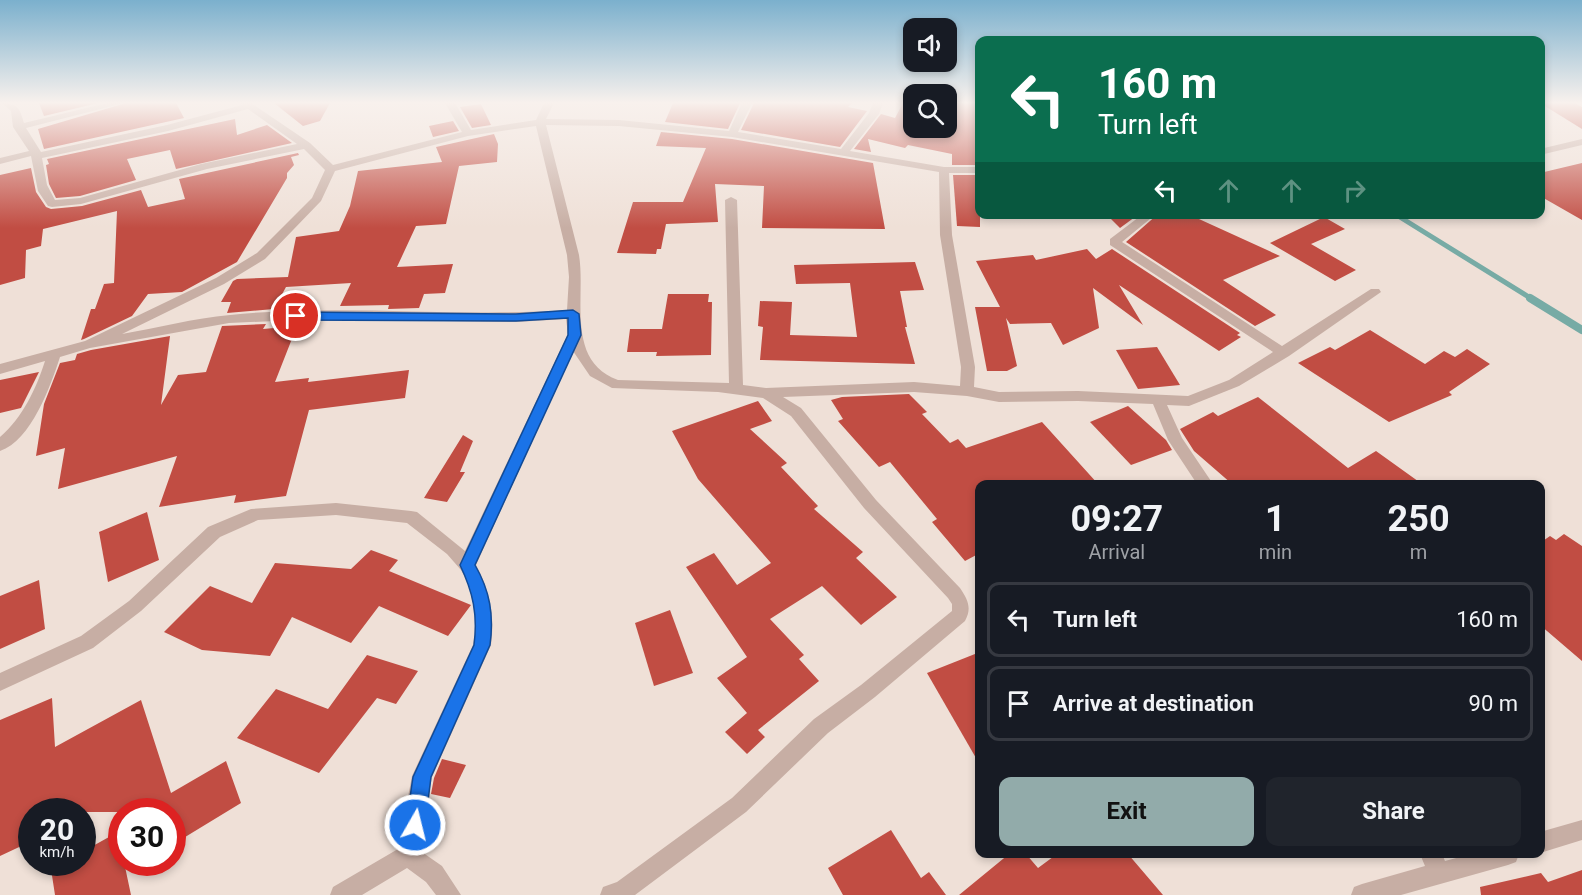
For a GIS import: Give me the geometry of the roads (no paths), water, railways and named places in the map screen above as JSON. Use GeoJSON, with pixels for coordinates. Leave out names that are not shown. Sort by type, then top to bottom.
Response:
{"type":"FeatureCollection","features":[{"type":"Feature","properties":{"kind":"street"},"geometry":{"type":"LineString","coordinates":[[30,145],[36,154],[43,194],[52,204],[62,204],[205,166],[306,145],[331,169]]}},
{"type":"Feature","properties":{"kind":"street"},"geometry":{"type":"LineString","coordinates":[[0,161],[85,145]]}},
{"type":"Feature","properties":{"kind":"street"},"geometry":{"type":"LineString","coordinates":[[90,344],[220,281],[261,256],[317,198],[331,169],[423,145]]}},
{"type":"Feature","properties":{"kind":"street"},"geometry":{"type":"LineString","coordinates":[[546,145],[567,221],[577,288],[573,314],[574,335],[585,363],[602,380],[617,385],[736,388],[766,393],[804,389],[914,387],[967,391],[999,397],[1078,396],[1159,402],[1189,401],[1234,383],[1284,353],[1375,292]]}},
{"type":"Feature","properties":{"kind":"street"},"geometry":{"type":"LineString","coordinates":[[795,145],[944,170],[975,170]]}},
{"type":"Feature","properties":{"kind":"street"},"geometry":{"type":"LineString","coordinates":[[843,153],[850,145]]}},
{"type":"Feature","properties":{"kind":"street"},"geometry":{"type":"LineString","coordinates":[[1545,151],[1570,145]]}},
{"type":"Feature","properties":{"kind":"street"},"geometry":{"type":"LineString","coordinates":[[944,170],[946,235],[968,368],[967,391]]}},
{"type":"Feature","properties":{"kind":"street"},"geometry":{"type":"LineString","coordinates":[[731,200],[736,388]]}},
{"type":"Feature","properties":{"kind":"street"},"geometry":{"type":"LineString","coordinates":[[1144,219],[1114,242],[1284,353]]}},
{"type":"Feature","properties":{"kind":"street"},"geometry":{"type":"LineString","coordinates":[[0,369],[90,344],[229,319],[318,315],[516,318],[573,314]]}},
{"type":"Feature","properties":{"kind":"street"},"geometry":{"type":"LineString","coordinates":[[467,565],[574,335]]}},
{"type":"Feature","properties":{"kind":"street"},"geometry":{"type":"LineString","coordinates":[[0,445],[15,434],[34,405],[47,380],[54,354]]}},
{"type":"Feature","properties":{"kind":"street"},"geometry":{"type":"LineString","coordinates":[[796,412],[804,389]]}},
{"type":"Feature","properties":{"kind":"street"},"geometry":{"type":"LineString","coordinates":[[620,893],[739,805],[821,726],[868,691],[959,616],[962,611],[954,593],[870,504],[796,412],[766,393]]}},
{"type":"Feature","properties":{"kind":"street"},"geometry":{"type":"LineString","coordinates":[[1159,402],[1175,440],[1202,480]]}},
{"type":"Feature","properties":{"kind":"street"},"geometry":{"type":"LineString","coordinates":[[0,682],[87,642],[135,606],[214,532],[257,514],[336,509],[411,517],[453,549],[467,565],[477,584],[482,603],[485,625],[482,645],[422,777],[408,855],[340,895]]}},
{"type":"Feature","properties":{"kind":"street"},"geometry":{"type":"LineString","coordinates":[[1545,841],[1582,830]]}},
{"type":"Feature","properties":{"kind":"street"},"geometry":{"type":"LineString","coordinates":[[408,855],[434,874],[450,895]]}},
{"type":"Feature","properties":{"kind":"street"},"geometry":{"type":"LineString","coordinates":[[1362,895],[1435,863],[1476,858]]}},
{"type":"Feature","properties":{"kind":"waterway"},"geometry":{"type":"LineString","coordinates":[[1403,219],[1532,299]]}},
{"type":"Feature","properties":{"kind":"waterway"},"geometry":{"type":"LineString","coordinates":[[1530,298],[1582,330]]}}]}
